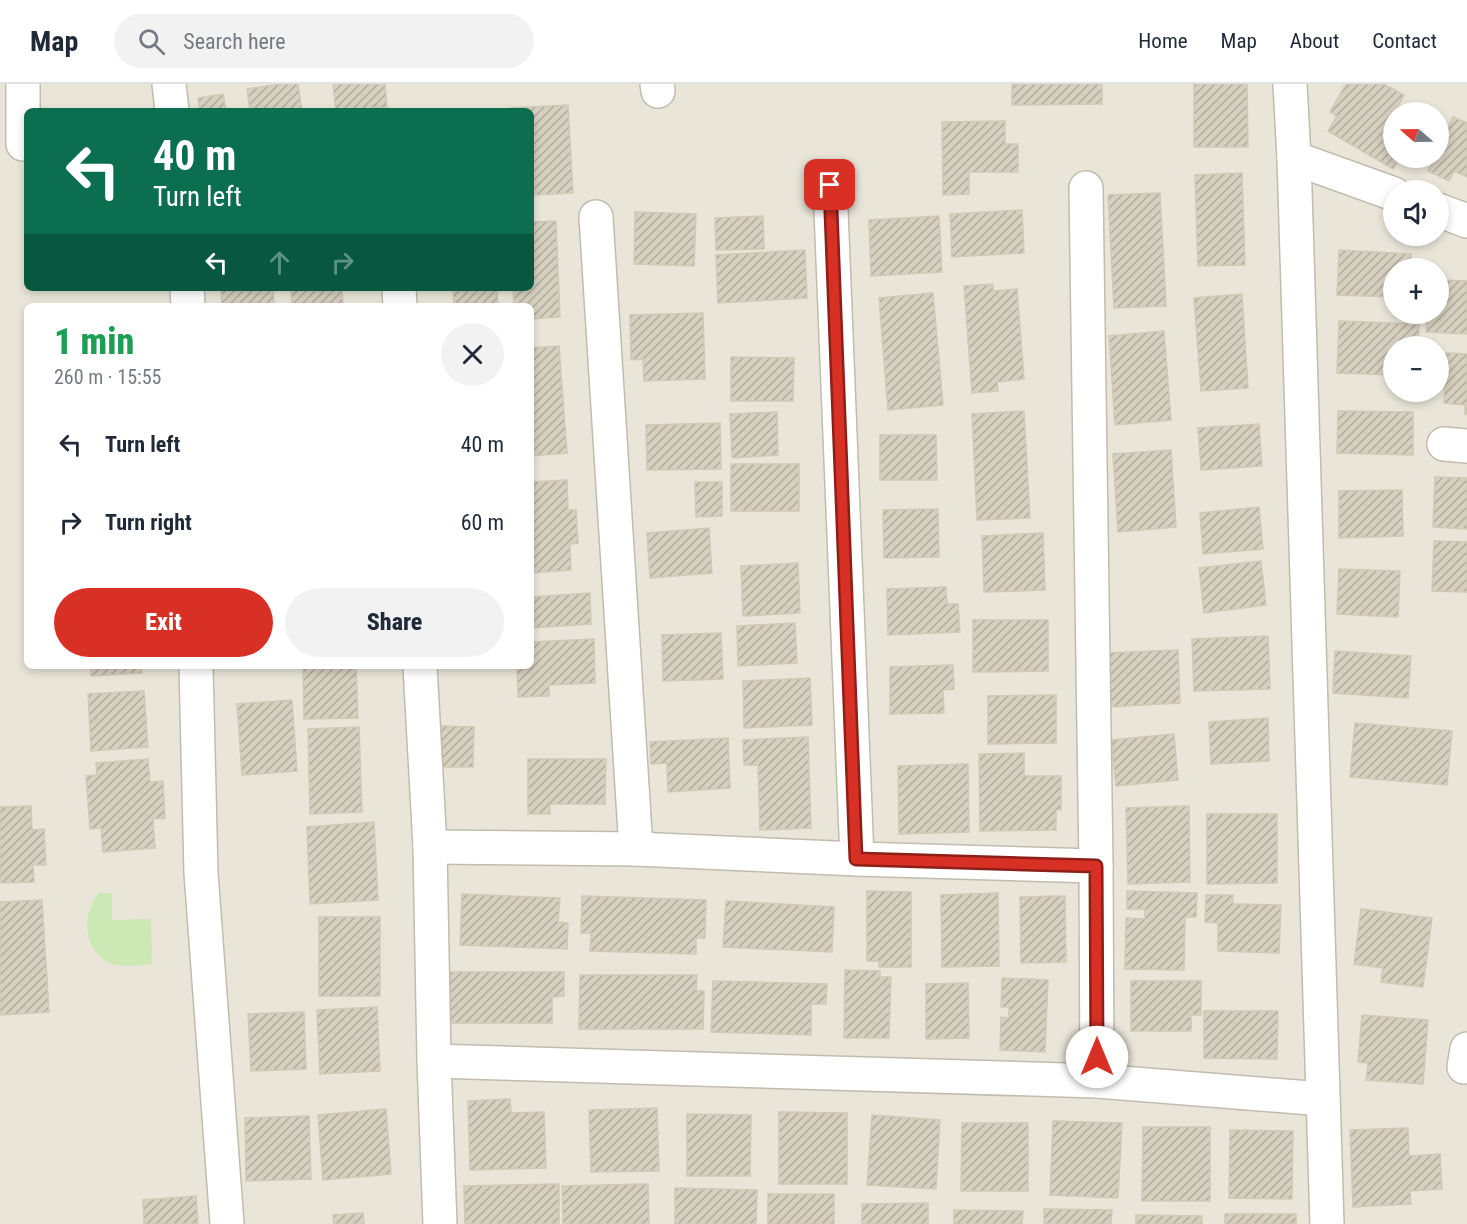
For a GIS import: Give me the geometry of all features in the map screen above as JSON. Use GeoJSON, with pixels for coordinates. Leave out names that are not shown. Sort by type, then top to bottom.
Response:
{"type":"FeatureCollection","features":[{"type":"Feature","properties":{"kind":"street"},"geometry":{"type":"LineString","coordinates":[[22,144],[23,84]]}},
{"type":"Feature","properties":{"kind":"street"},"geometry":{"type":"LineString","coordinates":[[169,84],[172,108]]}},
{"type":"Feature","properties":{"kind":"street"},"geometry":{"type":"LineString","coordinates":[[1290,84],[1327,1224]]}},
{"type":"Feature","properties":{"kind":"street"},"geometry":{"type":"LineString","coordinates":[[1294,158],[1383,190]]}},
{"type":"Feature","properties":{"kind":"street"},"geometry":{"type":"LineString","coordinates":[[830,185],[856,859]]}},
{"type":"Feature","properties":{"kind":"street"},"geometry":{"type":"LineString","coordinates":[[1086,188],[1097,1081]]}},
{"type":"Feature","properties":{"kind":"street"},"geometry":{"type":"LineString","coordinates":[[1449,214],[1467,221]]}},
{"type":"Feature","properties":{"kind":"street"},"geometry":{"type":"LineString","coordinates":[[596,217],[636,849]]}},
{"type":"Feature","properties":{"kind":"street"},"geometry":{"type":"LineString","coordinates":[[196,669],[201,873],[227,1224]]}},
{"type":"Feature","properties":{"kind":"street"},"geometry":{"type":"LineString","coordinates":[[420,669],[430,847],[440,1224]]}},
{"type":"Feature","properties":{"kind":"street"},"geometry":{"type":"LineString","coordinates":[[430,847],[636,849],[856,859],[1096,866]]}},
{"type":"Feature","properties":{"kind":"street"},"geometry":{"type":"LineString","coordinates":[[434,1062],[1097,1081],[1323,1099]]}},
{"type":"Feature","properties":{"kind":"shaded area"},"geometry":{"type":"Polygon","coordinates":[[[0,84],[1467,84],[1467,1224],[0,1224],[0,84]]]}},
{"type":"Feature","properties":{"kind":"green space"},"geometry":{"type":"Polygon","coordinates":[[[99,893],[112,893],[112,920],[151,919],[152,964],[118,965],[107,961],[92,946],[87,924],[93,902],[99,893]]]}},
{"type":"Feature","properties":{"kind":"building"},"geometry":{"type":"Polygon","coordinates":[[[298,84],[302,108],[250,108],[247,89],[298,84]]]}},
{"type":"Feature","properties":{"kind":"building"},"geometry":{"type":"Polygon","coordinates":[[[333,84],[385,84],[387,107],[336,108],[333,84]]]}},
{"type":"Feature","properties":{"kind":"building"},"geometry":{"type":"Polygon","coordinates":[[[1012,84],[1102,84],[1102,104],[1012,105],[1012,84]]]}},
{"type":"Feature","properties":{"kind":"building"},"geometry":{"type":"Polygon","coordinates":[[[1194,84],[1247,84],[1248,147],[1194,147],[1194,84]]]}},
{"type":"Feature","properties":{"kind":"building"},"geometry":{"type":"Polygon","coordinates":[[[1346,84],[1384,84],[1404,95],[1400,102],[1383,102],[1383,163],[1328,131],[1337,116],[1330,112],[1346,84]]]}},
{"type":"Feature","properties":{"kind":"building"},"geometry":{"type":"Polygon","coordinates":[[[223,94],[225,108],[200,108],[198,98],[223,94]]]}},
{"type":"Feature","properties":{"kind":"building"},"geometry":{"type":"Polygon","coordinates":[[[568,105],[573,193],[534,195],[534,108],[510,108],[568,105]]]}},
{"type":"Feature","properties":{"kind":"building"},"geometry":{"type":"Polygon","coordinates":[[[1453,117],[1467,123],[1467,177],[1454,171],[1449,181],[1428,171],[1430,168],[1449,168],[1449,126],[1453,117]]]}},
{"type":"Feature","properties":{"kind":"building"},"geometry":{"type":"Polygon","coordinates":[[[1005,121],[1005,144],[1018,144],[1018,172],[969,172],[969,194],[943,195],[942,122],[1005,121]]]}},
{"type":"Feature","properties":{"kind":"building"},"geometry":{"type":"Polygon","coordinates":[[[1242,173],[1245,265],[1198,266],[1195,175],[1242,173]]]}},
{"type":"Feature","properties":{"kind":"building"},"geometry":{"type":"Polygon","coordinates":[[[1160,193],[1166,306],[1114,308],[1108,195],[1160,193]]]}},
{"type":"Feature","properties":{"kind":"building"},"geometry":{"type":"Polygon","coordinates":[[[1022,210],[1024,253],[952,257],[950,214],[1022,210]]]}},
{"type":"Feature","properties":{"kind":"building"},"geometry":{"type":"Polygon","coordinates":[[[635,212],[696,214],[694,266],[634,264],[635,212]]]}},
{"type":"Feature","properties":{"kind":"building"},"geometry":{"type":"Polygon","coordinates":[[[763,216],[764,249],[716,250],[715,218],[763,216]]]}},
{"type":"Feature","properties":{"kind":"building"},"geometry":{"type":"Polygon","coordinates":[[[939,216],[942,272],[871,276],[869,220],[939,216]]]}},
{"type":"Feature","properties":{"kind":"building"},"geometry":{"type":"Polygon","coordinates":[[[556,221],[560,317],[534,319],[534,303],[514,303],[513,291],[534,291],[534,222],[556,221]]]}},
{"type":"Feature","properties":{"kind":"building"},"geometry":{"type":"Polygon","coordinates":[[[805,250],[807,298],[718,303],[716,255],[805,250]]]}},
{"type":"Feature","properties":{"kind":"building"},"geometry":{"type":"Polygon","coordinates":[[[1339,250],[1411,254],[1411,258],[1383,258],[1383,297],[1337,295],[1339,250]]]}},
{"type":"Feature","properties":{"kind":"building"},"geometry":{"type":"Polygon","coordinates":[[[1449,280],[1467,281],[1467,334],[1426,332],[1426,324],[1449,324],[1449,280]]]}},
{"type":"Feature","properties":{"kind":"building"},"geometry":{"type":"Polygon","coordinates":[[[993,284],[993,291],[1017,289],[1024,379],[997,382],[998,391],[972,393],[964,286],[993,284]]]}},
{"type":"Feature","properties":{"kind":"building"},"geometry":{"type":"Polygon","coordinates":[[[221,291],[273,291],[274,303],[222,303],[221,291]]]}},
{"type":"Feature","properties":{"kind":"building"},"geometry":{"type":"Polygon","coordinates":[[[291,291],[342,291],[343,303],[292,303],[291,291]]]}},
{"type":"Feature","properties":{"kind":"building"},"geometry":{"type":"Polygon","coordinates":[[[453,291],[497,291],[498,303],[454,303],[453,291]]]}},
{"type":"Feature","properties":{"kind":"building"},"geometry":{"type":"Polygon","coordinates":[[[933,293],[943,405],[888,410],[879,298],[933,293]]]}},
{"type":"Feature","properties":{"kind":"building"},"geometry":{"type":"Polygon","coordinates":[[[1242,294],[1248,388],[1201,391],[1194,298],[1242,294]]]}},
{"type":"Feature","properties":{"kind":"building"},"geometry":{"type":"Polygon","coordinates":[[[703,313],[705,379],[644,381],[643,359],[631,360],[630,315],[703,313]]]}},
{"type":"Feature","properties":{"kind":"building"},"geometry":{"type":"Polygon","coordinates":[[[1339,321],[1419,324],[1418,336],[1383,336],[1383,375],[1337,373],[1339,321]]]}},
{"type":"Feature","properties":{"kind":"building"},"geometry":{"type":"Polygon","coordinates":[[[1164,331],[1171,420],[1115,425],[1109,336],[1164,331]]]}},
{"type":"Feature","properties":{"kind":"building"},"geometry":{"type":"Polygon","coordinates":[[[559,346],[567,453],[534,456],[534,348],[559,346]]]}},
{"type":"Feature","properties":{"kind":"building"},"geometry":{"type":"Polygon","coordinates":[[[1449,353],[1467,354],[1467,414],[1465,414],[1465,405],[1444,403],[1449,402],[1449,353]]]}},
{"type":"Feature","properties":{"kind":"building"},"geometry":{"type":"Polygon","coordinates":[[[731,357],[794,358],[793,401],[731,401],[731,357]]]}},
{"type":"Feature","properties":{"kind":"building"},"geometry":{"type":"Polygon","coordinates":[[[1024,411],[1030,518],[977,520],[972,414],[1024,411]]]}},
{"type":"Feature","properties":{"kind":"building"},"geometry":{"type":"Polygon","coordinates":[[[1338,411],[1413,412],[1413,455],[1337,453],[1338,411]]]}},
{"type":"Feature","properties":{"kind":"building"},"geometry":{"type":"Polygon","coordinates":[[[777,412],[778,455],[732,458],[730,414],[777,412]]]}},
{"type":"Feature","properties":{"kind":"building"},"geometry":{"type":"Polygon","coordinates":[[[720,423],[721,469],[647,470],[646,425],[720,423]]]}},
{"type":"Feature","properties":{"kind":"building"},"geometry":{"type":"Polygon","coordinates":[[[1259,424],[1262,466],[1201,470],[1198,428],[1259,424]]]}},
{"type":"Feature","properties":{"kind":"building"},"geometry":{"type":"Polygon","coordinates":[[[880,435],[936,435],[937,480],[880,480],[880,435]]]}},
{"type":"Feature","properties":{"kind":"building"},"geometry":{"type":"Polygon","coordinates":[[[1171,450],[1176,527],[1118,532],[1113,454],[1171,450]]]}},
{"type":"Feature","properties":{"kind":"building"},"geometry":{"type":"Polygon","coordinates":[[[731,464],[799,464],[799,511],[731,511],[731,464]]]}},
{"type":"Feature","properties":{"kind":"building"},"geometry":{"type":"Polygon","coordinates":[[[1435,477],[1467,478],[1467,529],[1433,527],[1435,477]]]}},
{"type":"Feature","properties":{"kind":"building"},"geometry":{"type":"Polygon","coordinates":[[[567,480],[568,510],[576,510],[578,543],[570,544],[571,570],[534,573],[534,482],[567,480]]]}},
{"type":"Feature","properties":{"kind":"building"},"geometry":{"type":"Polygon","coordinates":[[[695,482],[722,482],[722,516],[696,517],[695,482]]]}},
{"type":"Feature","properties":{"kind":"building"},"geometry":{"type":"Polygon","coordinates":[[[1402,490],[1403,536],[1339,538],[1339,491],[1402,490]]]}},
{"type":"Feature","properties":{"kind":"building"},"geometry":{"type":"Polygon","coordinates":[[[1259,507],[1263,549],[1203,554],[1200,513],[1259,507]]]}},
{"type":"Feature","properties":{"kind":"building"},"geometry":{"type":"Polygon","coordinates":[[[938,509],[939,557],[884,558],[883,510],[938,509]]]}},
{"type":"Feature","properties":{"kind":"building"},"geometry":{"type":"Polygon","coordinates":[[[709,528],[712,573],[650,578],[647,533],[709,528]]]}},
{"type":"Feature","properties":{"kind":"building"},"geometry":{"type":"Polygon","coordinates":[[[1043,533],[1045,590],[984,592],[982,536],[1043,533]]]}},
{"type":"Feature","properties":{"kind":"building"},"geometry":{"type":"Polygon","coordinates":[[[1434,541],[1467,542],[1467,592],[1432,591],[1434,541]]]}},
{"type":"Feature","properties":{"kind":"building"},"geometry":{"type":"Polygon","coordinates":[[[1261,561],[1266,605],[1204,613],[1199,568],[1261,561]]]}},
{"type":"Feature","properties":{"kind":"building"},"geometry":{"type":"Polygon","coordinates":[[[798,563],[800,613],[743,616],[741,566],[798,563]]]}},
{"type":"Feature","properties":{"kind":"building"},"geometry":{"type":"Polygon","coordinates":[[[1339,569],[1400,571],[1398,617],[1337,614],[1339,569]]]}},
{"type":"Feature","properties":{"kind":"building"},"geometry":{"type":"Polygon","coordinates":[[[946,587],[947,604],[958,604],[960,632],[888,635],[887,589],[946,587]]]}},
{"type":"Feature","properties":{"kind":"building"},"geometry":{"type":"Polygon","coordinates":[[[590,593],[591,624],[534,628],[534,597],[590,593]]]}},
{"type":"Feature","properties":{"kind":"building"},"geometry":{"type":"Polygon","coordinates":[[[973,620],[1048,620],[1048,671],[973,672],[973,620]]]}},
{"type":"Feature","properties":{"kind":"building"},"geometry":{"type":"Polygon","coordinates":[[[795,623],[797,663],[738,666],[737,626],[795,623]]]}},
{"type":"Feature","properties":{"kind":"building"},"geometry":{"type":"Polygon","coordinates":[[[721,633],[723,679],[663,681],[662,635],[721,633]]]}},
{"type":"Feature","properties":{"kind":"building"},"geometry":{"type":"Polygon","coordinates":[[[1268,636],[1270,689],[1194,691],[1192,639],[1268,636]]]}},
{"type":"Feature","properties":{"kind":"building"},"geometry":{"type":"Polygon","coordinates":[[[594,639],[595,683],[549,685],[549,696],[518,697],[517,669],[534,669],[534,642],[594,639]]]}},
{"type":"Feature","properties":{"kind":"building"},"geometry":{"type":"Polygon","coordinates":[[[1178,650],[1180,703],[1108,707],[1105,653],[1178,650]]]}},
{"type":"Feature","properties":{"kind":"building"},"geometry":{"type":"Polygon","coordinates":[[[1335,651],[1411,656],[1408,698],[1333,693],[1335,651]]]}},
{"type":"Feature","properties":{"kind":"building"},"geometry":{"type":"Polygon","coordinates":[[[953,665],[954,689],[943,690],[944,713],[890,714],[890,667],[953,665]]]}},
{"type":"Feature","properties":{"kind":"building"},"geometry":{"type":"Polygon","coordinates":[[[91,669],[141,669],[142,673],[91,676],[91,669]]]}},
{"type":"Feature","properties":{"kind":"building"},"geometry":{"type":"Polygon","coordinates":[[[303,669],[356,669],[358,718],[304,719],[303,669]]]}},
{"type":"Feature","properties":{"kind":"building"},"geometry":{"type":"Polygon","coordinates":[[[810,678],[812,725],[744,728],[743,681],[810,678]]]}},
{"type":"Feature","properties":{"kind":"building"},"geometry":{"type":"Polygon","coordinates":[[[144,691],[148,747],[91,751],[88,694],[144,691]]]}},
{"type":"Feature","properties":{"kind":"building"},"geometry":{"type":"Polygon","coordinates":[[[1056,695],[1056,743],[988,744],[988,696],[1056,695]]]}},
{"type":"Feature","properties":{"kind":"building"},"geometry":{"type":"Polygon","coordinates":[[[292,700],[297,771],[242,775],[237,704],[292,700]]]}},
{"type":"Feature","properties":{"kind":"building"},"geometry":{"type":"Polygon","coordinates":[[[1268,718],[1269,761],[1211,764],[1209,722],[1268,718]]]}},
{"type":"Feature","properties":{"kind":"building"},"geometry":{"type":"Polygon","coordinates":[[[1355,723],[1452,731],[1447,785],[1350,777],[1355,723]]]}},
{"type":"Feature","properties":{"kind":"building"},"geometry":{"type":"Polygon","coordinates":[[[440,726],[474,727],[473,767],[440,767],[440,726]]]}},
{"type":"Feature","properties":{"kind":"building"},"geometry":{"type":"Polygon","coordinates":[[[359,727],[362,812],[310,814],[308,729],[359,727]]]}},
{"type":"Feature","properties":{"kind":"building"},"geometry":{"type":"Polygon","coordinates":[[[1174,734],[1178,780],[1116,786],[1111,740],[1174,734]]]}},
{"type":"Feature","properties":{"kind":"building"},"geometry":{"type":"Polygon","coordinates":[[[808,737],[811,828],[760,830],[758,765],[744,765],[743,740],[808,737]]]}},
{"type":"Feature","properties":{"kind":"building"},"geometry":{"type":"Polygon","coordinates":[[[728,738],[730,788],[668,792],[667,763],[651,764],[650,742],[728,738]]]}},
{"type":"Feature","properties":{"kind":"building"},"geometry":{"type":"Polygon","coordinates":[[[1024,753],[1024,776],[1061,776],[1061,810],[1056,810],[1056,830],[980,831],[979,754],[1024,753]]]}},
{"type":"Feature","properties":{"kind":"building"},"geometry":{"type":"Polygon","coordinates":[[[148,759],[150,782],[163,781],[165,818],[153,819],[155,848],[103,852],[101,828],[90,829],[86,776],[97,775],[96,763],[148,759]]]}},
{"type":"Feature","properties":{"kind":"building"},"geometry":{"type":"Polygon","coordinates":[[[528,759],[606,759],[605,804],[550,804],[550,814],[528,814],[528,759]]]}},
{"type":"Feature","properties":{"kind":"building"},"geometry":{"type":"Polygon","coordinates":[[[968,764],[969,832],[899,834],[898,766],[968,764]]]}},
{"type":"Feature","properties":{"kind":"building"},"geometry":{"type":"Polygon","coordinates":[[[31,806],[32,830],[44,829],[46,865],[33,865],[34,882],[0,883],[0,807],[31,806]]]}},
{"type":"Feature","properties":{"kind":"building"},"geometry":{"type":"Polygon","coordinates":[[[1189,806],[1190,882],[1128,884],[1126,808],[1189,806]]]}},
{"type":"Feature","properties":{"kind":"building"},"geometry":{"type":"Polygon","coordinates":[[[1207,814],[1277,814],[1277,883],[1207,884],[1207,814]]]}},
{"type":"Feature","properties":{"kind":"building"},"geometry":{"type":"Polygon","coordinates":[[[374,822],[378,900],[310,904],[307,827],[374,822]]]}},
{"type":"Feature","properties":{"kind":"building"},"geometry":{"type":"Polygon","coordinates":[[[867,891],[911,892],[911,967],[879,967],[879,961],[867,961],[867,891]]]}},
{"type":"Feature","properties":{"kind":"building"},"geometry":{"type":"Polygon","coordinates":[[[1127,891],[1197,893],[1196,917],[1185,917],[1184,970],[1125,969],[1126,918],[1145,919],[1145,909],[1127,909],[1127,891]]]}},
{"type":"Feature","properties":{"kind":"building"},"geometry":{"type":"Polygon","coordinates":[[[998,893],[999,966],[942,967],[941,895],[998,893]]]}},
{"type":"Feature","properties":{"kind":"building"},"geometry":{"type":"Polygon","coordinates":[[[462,894],[560,898],[558,922],[568,923],[567,949],[460,945],[462,894]]]}},
{"type":"Feature","properties":{"kind":"building"},"geometry":{"type":"Polygon","coordinates":[[[1206,895],[1233,895],[1233,904],[1281,905],[1279,953],[1218,951],[1218,923],[1205,922],[1206,895]]]}},
{"type":"Feature","properties":{"kind":"building"},"geometry":{"type":"Polygon","coordinates":[[[582,896],[706,900],[705,938],[696,938],[696,954],[590,951],[591,933],[581,933],[582,896]]]}},
{"type":"Feature","properties":{"kind":"building"},"geometry":{"type":"Polygon","coordinates":[[[1065,896],[1066,962],[1021,963],[1020,897],[1065,896]]]}},
{"type":"Feature","properties":{"kind":"building"},"geometry":{"type":"Polygon","coordinates":[[[42,900],[49,1012],[0,1015],[0,902],[42,900]]]}},
{"type":"Feature","properties":{"kind":"building"},"geometry":{"type":"Polygon","coordinates":[[[726,901],[834,907],[832,952],[723,947],[726,901]]]}},
{"type":"Feature","properties":{"kind":"building"},"geometry":{"type":"Polygon","coordinates":[[[1361,909],[1432,918],[1423,987],[1381,982],[1383,968],[1354,964],[1361,909]]]}},
{"type":"Feature","properties":{"kind":"building"},"geometry":{"type":"Polygon","coordinates":[[[319,917],[380,917],[380,996],[319,996],[319,917]]]}},
{"type":"Feature","properties":{"kind":"building"},"geometry":{"type":"Polygon","coordinates":[[[845,970],[880,971],[880,977],[891,977],[889,1038],[844,1038],[845,970]]]}},
{"type":"Feature","properties":{"kind":"building"},"geometry":{"type":"Polygon","coordinates":[[[445,972],[564,972],[564,996],[552,997],[552,1023],[445,1023],[445,972]]]}},
{"type":"Feature","properties":{"kind":"building"},"geometry":{"type":"Polygon","coordinates":[[[580,975],[697,975],[696,991],[704,991],[703,1029],[579,1029],[580,975]]]}},
{"type":"Feature","properties":{"kind":"building"},"geometry":{"type":"Polygon","coordinates":[[[1002,978],[1048,980],[1045,1052],[1000,1050],[1001,1017],[1009,1018],[1009,1007],[1001,1007],[1002,978]]]}},
{"type":"Feature","properties":{"kind":"building"},"geometry":{"type":"Polygon","coordinates":[[[713,981],[827,984],[826,1004],[811,1004],[811,1035],[711,1032],[713,981]]]}},
{"type":"Feature","properties":{"kind":"building"},"geometry":{"type":"Polygon","coordinates":[[[1131,981],[1201,981],[1201,1015],[1191,1015],[1191,1031],[1131,1031],[1131,981]]]}},
{"type":"Feature","properties":{"kind":"building"},"geometry":{"type":"Polygon","coordinates":[[[968,983],[969,1038],[926,1039],[926,984],[968,983]]]}},
{"type":"Feature","properties":{"kind":"building"},"geometry":{"type":"Polygon","coordinates":[[[377,1007],[380,1071],[320,1074],[317,1010],[377,1007]]]}},
{"type":"Feature","properties":{"kind":"building"},"geometry":{"type":"Polygon","coordinates":[[[1204,1011],[1278,1011],[1277,1059],[1204,1058],[1204,1011]]]}},
{"type":"Feature","properties":{"kind":"building"},"geometry":{"type":"Polygon","coordinates":[[[304,1012],[306,1069],[251,1071],[248,1014],[304,1012]]]}},
{"type":"Feature","properties":{"kind":"building"},"geometry":{"type":"Polygon","coordinates":[[[1362,1015],[1428,1020],[1423,1084],[1366,1080],[1368,1063],[1358,1062],[1362,1015]]]}},
{"type":"Feature","properties":{"kind":"building"},"geometry":{"type":"Polygon","coordinates":[[[510,1099],[511,1113],[544,1112],[546,1168],[470,1170],[468,1101],[510,1099]]]}},
{"type":"Feature","properties":{"kind":"building"},"geometry":{"type":"Polygon","coordinates":[[[657,1108],[659,1171],[591,1172],[589,1110],[657,1108]]]}},
{"type":"Feature","properties":{"kind":"building"},"geometry":{"type":"Polygon","coordinates":[[[386,1109],[391,1174],[323,1180],[318,1115],[386,1109]]]}},
{"type":"Feature","properties":{"kind":"building"},"geometry":{"type":"Polygon","coordinates":[[[779,1112],[847,1113],[847,1184],[779,1184],[779,1112]]]}},
{"type":"Feature","properties":{"kind":"building"},"geometry":{"type":"Polygon","coordinates":[[[687,1114],[751,1115],[750,1176],[687,1176],[687,1114]]]}},
{"type":"Feature","properties":{"kind":"building"},"geometry":{"type":"Polygon","coordinates":[[[872,1115],[940,1120],[936,1189],[867,1185],[872,1115]]]}},
{"type":"Feature","properties":{"kind":"building"},"geometry":{"type":"Polygon","coordinates":[[[309,1116],[311,1179],[246,1181],[245,1118],[309,1116]]]}},
{"type":"Feature","properties":{"kind":"building"},"geometry":{"type":"Polygon","coordinates":[[[1053,1121],[1122,1123],[1118,1198],[1050,1195],[1053,1121]]]}},
{"type":"Feature","properties":{"kind":"building"},"geometry":{"type":"Polygon","coordinates":[[[962,1123],[1028,1123],[1028,1191],[961,1191],[962,1123]]]}},
{"type":"Feature","properties":{"kind":"building"},"geometry":{"type":"Polygon","coordinates":[[[1143,1127],[1210,1127],[1210,1201],[1142,1201],[1143,1127]]]}},
{"type":"Feature","properties":{"kind":"building"},"geometry":{"type":"Polygon","coordinates":[[[1408,1128],[1409,1156],[1440,1154],[1442,1189],[1410,1191],[1411,1204],[1353,1207],[1350,1130],[1408,1128]]]}},
{"type":"Feature","properties":{"kind":"building"},"geometry":{"type":"Polygon","coordinates":[[[1230,1130],[1293,1131],[1292,1199],[1229,1198],[1230,1130]]]}},
{"type":"Feature","properties":{"kind":"building"},"geometry":{"type":"Polygon","coordinates":[[[559,1184],[559,1224],[465,1224],[464,1186],[559,1184]]]}},
{"type":"Feature","properties":{"kind":"building"},"geometry":{"type":"Polygon","coordinates":[[[648,1184],[649,1224],[563,1224],[562,1186],[648,1184]]]}},
{"type":"Feature","properties":{"kind":"building"},"geometry":{"type":"Polygon","coordinates":[[[675,1188],[757,1190],[756,1224],[675,1224],[675,1188]]]}},
{"type":"Feature","properties":{"kind":"building"},"geometry":{"type":"Polygon","coordinates":[[[768,1194],[834,1194],[834,1224],[768,1224],[768,1194]]]}},
{"type":"Feature","properties":{"kind":"building"},"geometry":{"type":"Polygon","coordinates":[[[196,1196],[198,1224],[144,1224],[143,1200],[196,1196]]]}},
{"type":"Feature","properties":{"kind":"building"},"geometry":{"type":"Polygon","coordinates":[[[928,1203],[928,1224],[862,1224],[862,1204],[928,1203]]]}},
{"type":"Feature","properties":{"kind":"building"},"geometry":{"type":"Polygon","coordinates":[[[1044,1209],[1112,1210],[1111,1224],[1044,1224],[1044,1209]]]}},
{"type":"Feature","properties":{"kind":"building"},"geometry":{"type":"Polygon","coordinates":[[[954,1210],[1023,1211],[1022,1224],[954,1224],[954,1210]]]}},
{"type":"Feature","properties":{"kind":"building"},"geometry":{"type":"Polygon","coordinates":[[[363,1213],[364,1224],[334,1224],[333,1215],[363,1213]]]}},
{"type":"Feature","properties":{"kind":"building"},"geometry":{"type":"Polygon","coordinates":[[[1225,1214],[1296,1214],[1296,1224],[1225,1224],[1225,1214]]]}},
{"type":"Feature","properties":{"kind":"building"},"geometry":{"type":"Polygon","coordinates":[[[1136,1215],[1202,1216],[1202,1224],[1136,1224],[1136,1215]]]}},
{"type":"Feature","properties":{"kind":"route"},"geometry":{"type":"LineString","coordinates":[[830,185],[856,859],[1096,866],[1097,1057]]}}]}
